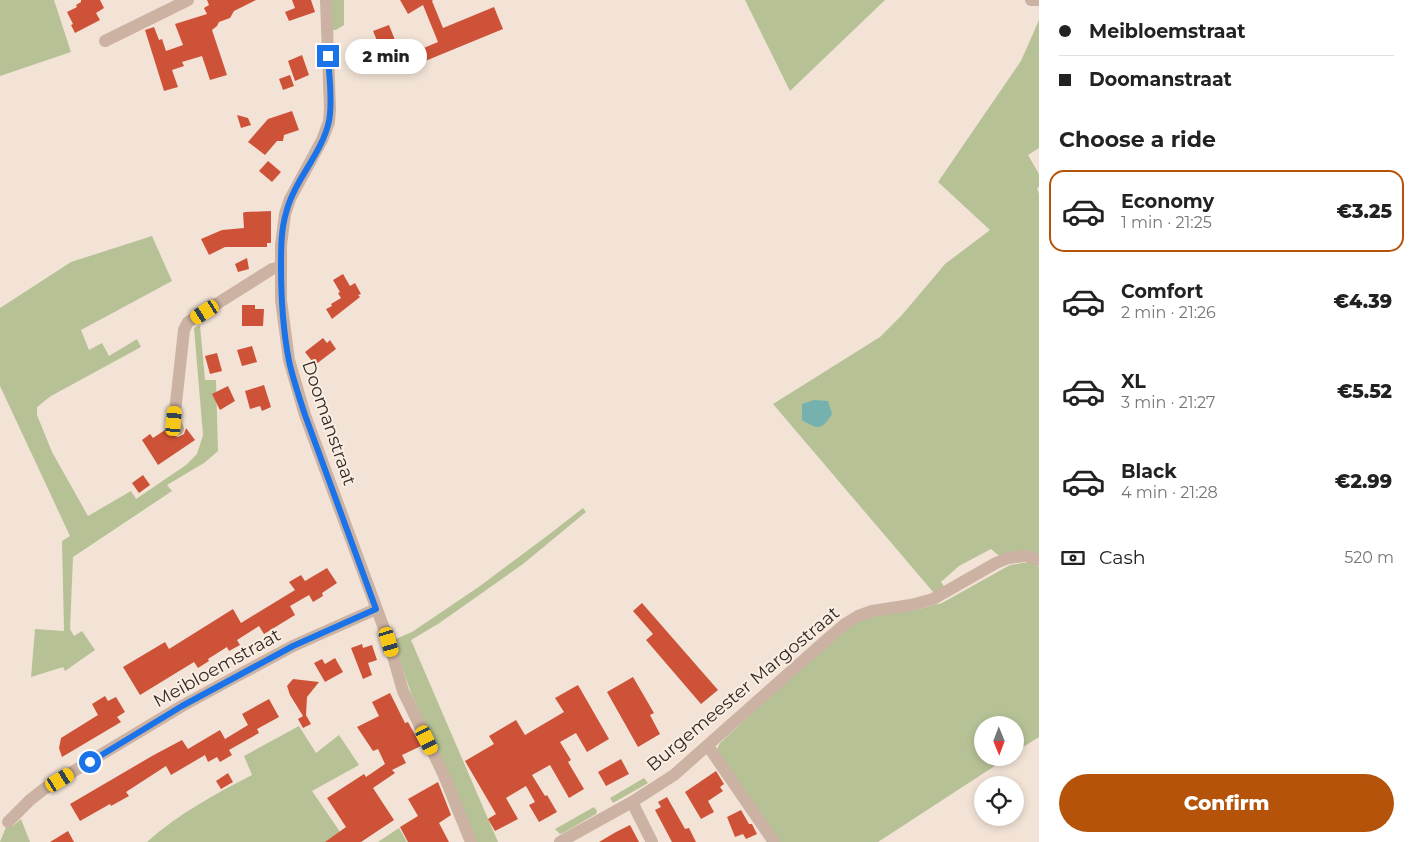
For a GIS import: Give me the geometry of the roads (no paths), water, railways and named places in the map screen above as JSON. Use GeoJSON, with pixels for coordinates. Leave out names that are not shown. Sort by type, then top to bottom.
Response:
{"type":"FeatureCollection","features":[{"type":"Feature","properties":{"kind":"street"},"geometry":{"type":"LineString","coordinates":[[105,41],[188,0]]}},
{"type":"Feature","properties":{"kind":"street","name":"Doomanstraat"},"geometry":{"type":"LineString","coordinates":[[326,0],[329,122],[322,140],[290,199],[285,214],[282,246],[281,300],[289,360],[305,415],[389,642],[403,691],[472,842]]}},
{"type":"Feature","properties":{"kind":"street"},"geometry":{"type":"LineString","coordinates":[[1031,0],[1039,0]]}},
{"type":"Feature","properties":{"kind":"street"},"geometry":{"type":"LineString","coordinates":[[178,429],[174,421],[184,330],[188,322],[272,269],[281,268]]}},
{"type":"Feature","properties":{"kind":"street","name":"Burgemeester Margostraat"},"geometry":{"type":"LineString","coordinates":[[560,842],[632,802],[674,775],[824,642],[845,624],[858,616],[872,610],[933,600],[996,563],[1008,558],[1025,556],[1039,560]]}},
{"type":"Feature","properties":{"kind":"street","name":"Meibloemstraat"},"geometry":{"type":"LineString","coordinates":[[8,822],[44,789],[182,706],[293,646],[376,609]]}},
{"type":"Feature","properties":{"kind":"street"},"geometry":{"type":"LineString","coordinates":[[708,746],[774,842]]}},
{"type":"Feature","properties":{"kind":"street"},"geometry":{"type":"LineString","coordinates":[[632,802],[652,842]]}},
{"type":"Feature","properties":{"kind":"water"},"geometry":{"type":"Polygon","coordinates":[[[814,400],[828,401],[832,414],[819,427],[812,426],[802,420],[802,404],[814,400]]]}}]}
